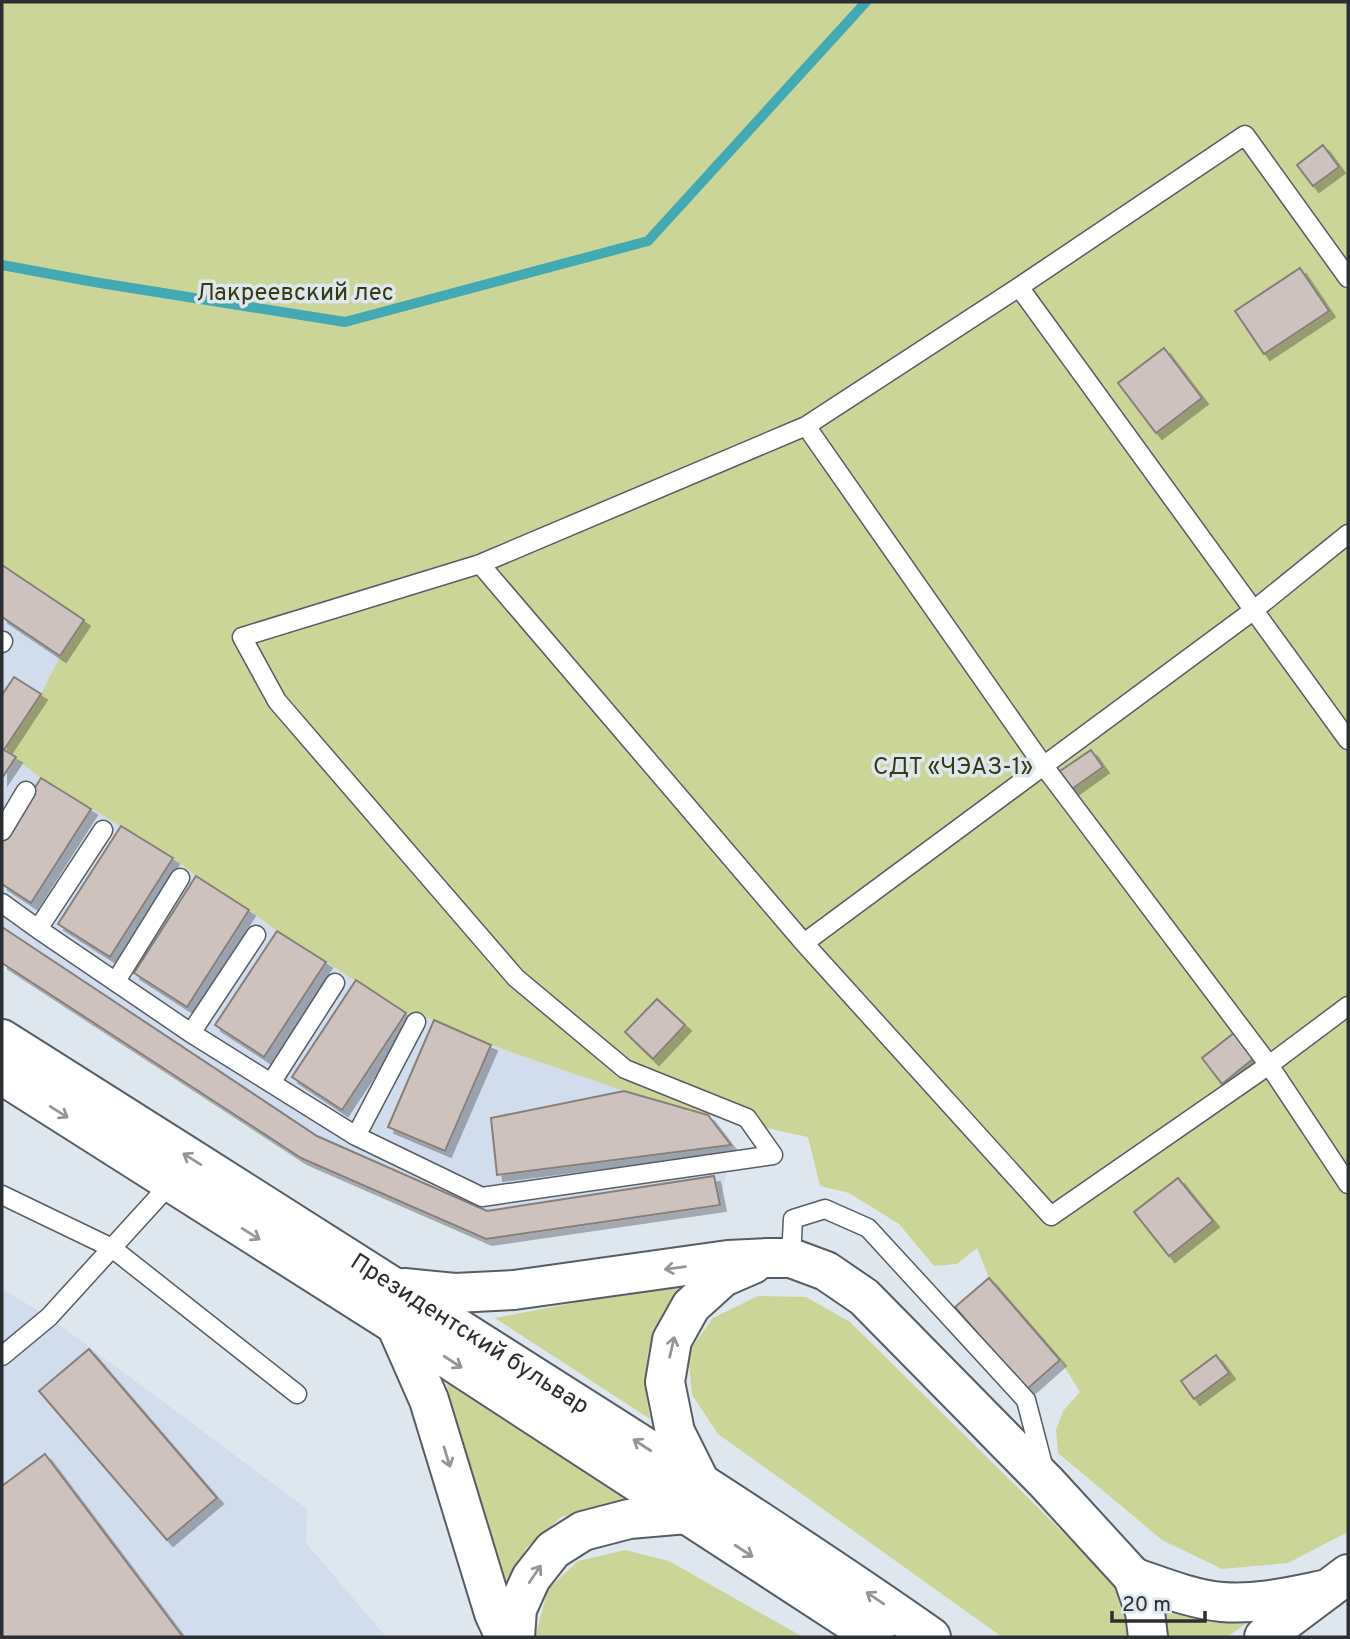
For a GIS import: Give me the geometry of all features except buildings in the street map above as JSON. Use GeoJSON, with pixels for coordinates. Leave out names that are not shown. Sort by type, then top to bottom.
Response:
{"type":"FeatureCollection","features":[{"type":"Feature","properties":{"kind":"main road","name":"Президентский бульвар"},"geometry":{"type":"LineString","coordinates":[[2,1040],[395,1287],[693,1498],[875,1637]]}},
{"type":"Feature","properties":{"kind":"main road","name":"Президентский бульвар"},"geometry":{"type":"LineString","coordinates":[[2,1076],[396,1325],[693,1498],[885,1604],[931,1637]]}},
{"type":"Feature","properties":{"kind":"main road"},"geometry":{"type":"LineString","coordinates":[[515,1637],[517,1609],[531,1578],[553,1550],[583,1531],[693,1498],[665,1382],[671,1340],[691,1306],[723,1277],[779,1258]]}},
{"type":"Feature","properties":{"kind":"main road"},"geometry":{"type":"LineString","coordinates":[[395,1287],[455,1293],[514,1290],[727,1260],[779,1258],[826,1271],[864,1297],[1047,1482],[1133,1577],[1145,1612],[1148,1637]]}},
{"type":"Feature","properties":{"kind":"main road"},"geometry":{"type":"LineString","coordinates":[[396,1325],[429,1399],[494,1613],[505,1637]]}},
{"type":"Feature","properties":{"kind":"main road"},"geometry":{"type":"LineString","coordinates":[[1133,1577],[1177,1593],[1221,1602],[1263,1601],[1338,1581]]}},
{"type":"Feature","properties":{"kind":"main road"},"geometry":{"type":"LineString","coordinates":[[1264,1637],[1338,1581]]}},
{"type":"Feature","properties":{"kind":"lane"},"geometry":{"type":"LineString","coordinates":[[2,903],[191,1033],[356,1136],[482,1197],[773,1155],[747,1118],[625,1069],[516,978],[277,701],[242,637],[481,564],[806,426],[1245,135],[1348,278]]}},
{"type":"Feature","properties":{"kind":"lane"},"geometry":{"type":"LineString","coordinates":[[1019,287],[1348,740]]}},
{"type":"Feature","properties":{"kind":"lane"},"geometry":{"type":"LineString","coordinates":[[806,426],[1043,765],[1269,1065],[1348,1184]]}},
{"type":"Feature","properties":{"kind":"lane"},"geometry":{"type":"LineString","coordinates":[[804,943],[1254,610],[1348,534]]}},
{"type":"Feature","properties":{"kind":"lane"},"geometry":{"type":"LineString","coordinates":[[481,564],[804,943],[1051,1216],[1269,1065],[1348,1006]]}},
{"type":"Feature","properties":{"kind":"lane"},"geometry":{"type":"LineString","coordinates":[[2,831],[26,791]]}},
{"type":"Feature","properties":{"kind":"lane"},"geometry":{"type":"LineString","coordinates":[[38,929],[103,830]]}},
{"type":"Feature","properties":{"kind":"lane"},"geometry":{"type":"LineString","coordinates":[[116,981],[180,878]]}},
{"type":"Feature","properties":{"kind":"lane"},"geometry":{"type":"LineString","coordinates":[[191,1033],[256,934]]}},
{"type":"Feature","properties":{"kind":"lane"},"geometry":{"type":"LineString","coordinates":[[271,1083],[335,983]]}},
{"type":"Feature","properties":{"kind":"lane"},"geometry":{"type":"LineString","coordinates":[[356,1136],[416,1022]]}},
{"type":"Feature","properties":{"kind":"lane"},"geometry":{"type":"LineString","coordinates":[[2,1356],[48,1317],[171,1183]]}},
{"type":"Feature","properties":{"kind":"lane"},"geometry":{"type":"LineString","coordinates":[[2,1195],[113,1248],[297,1394]]}},
{"type":"Feature","properties":{"kind":"lane"},"geometry":{"type":"LineString","coordinates":[[779,1258],[793,1219],[825,1209],[868,1228],[1026,1399],[1047,1482]]}},
{"type":"Feature","properties":{"kind":"shaded area"},"geometry":{"type":"Polygon","coordinates":[[[2,565],[84,620],[5,750],[41,778],[173,858],[277,931],[406,1013],[434,1020],[491,1045],[624,1091],[708,1115],[731,1145],[720,1205],[486,1239],[301,1158],[2,963],[2,565]]]}},
{"type":"Feature","properties":{"kind":"shaded area"},"geometry":{"type":"Polygon","coordinates":[[[2,1289],[49,1317],[307,1509],[306,1543],[386,1637],[2,1637],[2,1289]]]}},
{"type":"Feature","properties":{"kind":"green space","name":"СДТ «ЧЭАЗ-1»"},"geometry":{"type":"Polygon","coordinates":[[[2,2],[1348,2],[1348,1532],[1288,1563],[1222,1569],[1162,1540],[1058,1453],[1056,1430],[1063,1411],[1080,1392],[1060,1360],[989,1278],[977,1248],[957,1264],[934,1266],[899,1224],[849,1193],[820,1186],[808,1137],[708,1115],[624,1091],[491,1045],[434,1020],[406,1013],[277,931],[173,858],[41,778],[4,750],[41,694],[60,656],[84,620],[2,565],[2,2]]]}},
{"type":"Feature","properties":{"kind":"green space"},"geometry":{"type":"Polygon","coordinates":[[[682,1282],[659,1320],[650,1344],[646,1381],[650,1419],[495,1318],[682,1282]]]}},
{"type":"Feature","properties":{"kind":"green space"},"geometry":{"type":"Polygon","coordinates":[[[758,1296],[806,1297],[850,1322],[1109,1578],[1126,1607],[1132,1637],[1002,1637],[718,1434],[692,1395],[688,1353],[713,1318],[758,1296]]]}},
{"type":"Feature","properties":{"kind":"green space"},"geometry":{"type":"Polygon","coordinates":[[[445,1378],[627,1499],[561,1517],[526,1548],[504,1599],[445,1378]]]}},
{"type":"Feature","properties":{"kind":"green space"},"geometry":{"type":"Polygon","coordinates":[[[625,1550],[669,1561],[803,1637],[535,1637],[548,1589],[578,1561],[625,1550]]]}},
{"type":"Feature","properties":{"kind":"green space"},"geometry":{"type":"Polygon","coordinates":[[[1161,1600],[1251,1620],[1227,1637],[1166,1637],[1161,1600]]]}},
{"type":"Feature","properties":{"kind":"waterway"},"geometry":{"type":"LineString","coordinates":[[2,265],[345,322],[648,241],[866,2]]}},
{"type":"Feature","properties":{"kind":"park label","name":"Лакреевский лес"},"geometry":{"type":"Point","coordinates":[295,294]}}]}
